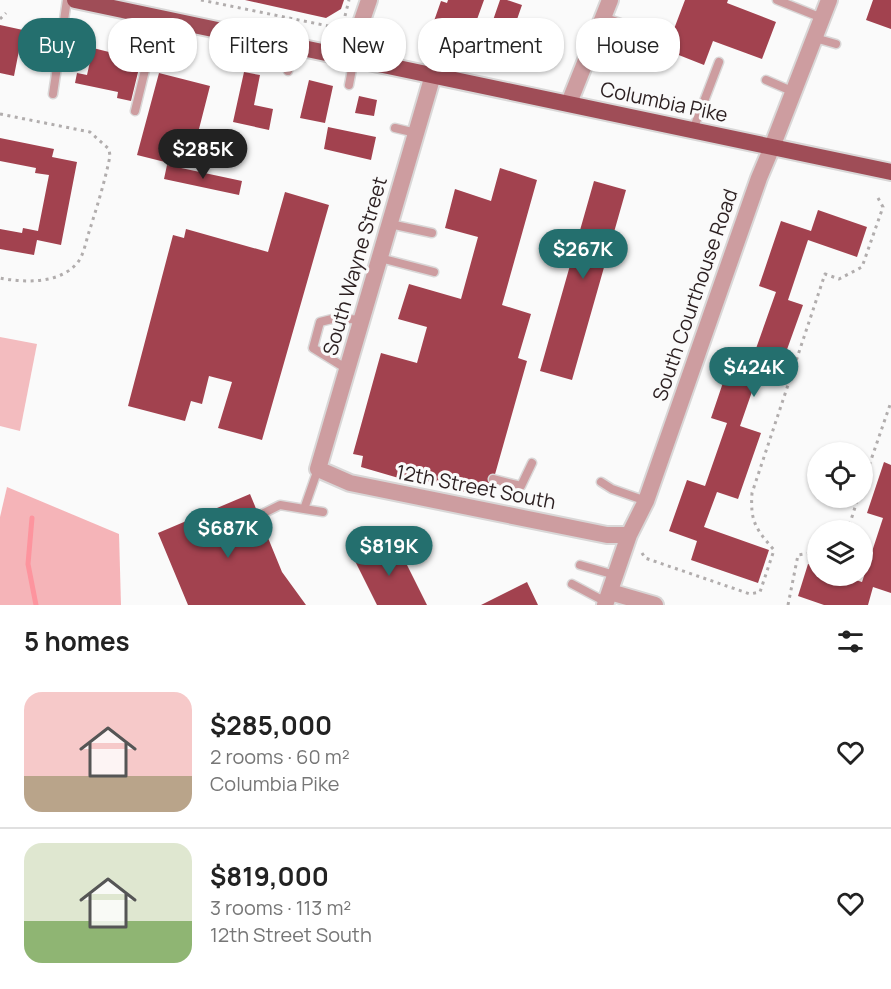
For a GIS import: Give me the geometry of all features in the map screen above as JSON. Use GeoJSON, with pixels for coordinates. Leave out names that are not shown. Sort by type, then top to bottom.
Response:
{"type":"FeatureCollection","features":[{"type":"Feature","properties":{"kind":"main road","name":"Columbia Pike"},"geometry":{"type":"LineString","coordinates":[[75,0],[99,2],[209,27]]}},
{"type":"Feature","properties":{"kind":"main road","name":"Columbia Pike"},"geometry":{"type":"LineString","coordinates":[[406,69],[891,172]]}},
{"type":"Feature","properties":{"kind":"street"},"geometry":{"type":"LineString","coordinates":[[363,18],[369,0]]}},
{"type":"Feature","properties":{"kind":"street"},"geometry":{"type":"LineString","coordinates":[[569,103],[610,0]]}},
{"type":"Feature","properties":{"kind":"street","name":"South Courthouse Road"},"geometry":{"type":"LineString","coordinates":[[607,599],[629,536],[646,501],[759,178],[829,0]]}},
{"type":"Feature","properties":{"kind":"street","name":"South Wayne Street"},"geometry":{"type":"LineString","coordinates":[[318,469],[433,75]]}},
{"type":"Feature","properties":{"kind":"street","name":"12th Street South"},"geometry":{"type":"LineString","coordinates":[[318,469],[350,483],[607,536],[629,536]]}},
{"type":"Feature","properties":{"kind":"street"},"geometry":{"type":"LineString","coordinates":[[607,599],[655,605]]}},
{"type":"Feature","properties":{"kind":"lane"},"geometry":{"type":"LineString","coordinates":[[64,18],[67,0]]}},
{"type":"Feature","properties":{"kind":"lane"},"geometry":{"type":"LineString","coordinates":[[777,0],[822,18]]}},
{"type":"Feature","properties":{"kind":"lane"},"geometry":{"type":"LineString","coordinates":[[135,111],[158,17]]}},
{"type":"Feature","properties":{"kind":"lane"},"geometry":{"type":"LineString","coordinates":[[815,38],[836,44]]}},
{"type":"Feature","properties":{"kind":"lane"},"geometry":{"type":"LineString","coordinates":[[693,130],[719,62]]}},
{"type":"Feature","properties":{"kind":"lane"},"geometry":{"type":"LineString","coordinates":[[53,94],[56,72]]}},
{"type":"Feature","properties":{"kind":"lane"},"geometry":{"type":"LineString","coordinates":[[349,85],[351,72]]}},
{"type":"Feature","properties":{"kind":"lane"},"geometry":{"type":"LineString","coordinates":[[766,80],[794,92]]}},
{"type":"Feature","properties":{"kind":"lane"},"geometry":{"type":"LineString","coordinates":[[395,128],[416,133]]}},
{"type":"Feature","properties":{"kind":"lane"},"geometry":{"type":"LineString","coordinates":[[390,224],[432,233]]}},
{"type":"Feature","properties":{"kind":"lane"},"geometry":{"type":"LineString","coordinates":[[380,258],[434,272]]}},
{"type":"Feature","properties":{"kind":"lane"},"geometry":{"type":"LineString","coordinates":[[347,369],[313,348],[320,322],[336,318],[362,320]]}},
{"type":"Feature","properties":{"kind":"lane"},"geometry":{"type":"LineString","coordinates":[[493,479],[521,486],[532,463]]}},
{"type":"Feature","properties":{"kind":"lane"},"geometry":{"type":"LineString","coordinates":[[304,509],[318,469]]}},
{"type":"Feature","properties":{"kind":"lane"},"geometry":{"type":"LineString","coordinates":[[601,482],[610,488],[646,501]]}},
{"type":"Feature","properties":{"kind":"lane"},"geometry":{"type":"LineString","coordinates":[[258,516],[280,505],[323,512]]}},
{"type":"Feature","properties":{"kind":"lane"},"geometry":{"type":"LineString","coordinates":[[580,565],[615,575]]}},
{"type":"Feature","properties":{"kind":"lane"},"geometry":{"type":"LineString","coordinates":[[572,585],[607,599]]}},
{"type":"Feature","properties":{"kind":"path"},"geometry":{"type":"LineString","coordinates":[[201,0],[338,28],[344,21],[349,0]]}},
{"type":"Feature","properties":{"kind":"path"},"geometry":{"type":"LineString","coordinates":[[0,19],[6,13]]}},
{"type":"Feature","properties":{"kind":"path"},"geometry":{"type":"LineString","coordinates":[[47,72],[54,84]]}},
{"type":"Feature","properties":{"kind":"path"},"geometry":{"type":"LineString","coordinates":[[0,114],[90,132],[109,149],[110,156],[97,208],[78,263],[64,273],[25,283],[0,278]]}},
{"type":"Feature","properties":{"kind":"path"},"geometry":{"type":"LineString","coordinates":[[642,553],[645,558],[750,594],[760,592],[774,550],[757,528],[751,512],[752,493],[825,274],[839,279],[862,267],[883,207],[878,198]]}},
{"type":"Feature","properties":{"kind":"path"},"geometry":{"type":"LineString","coordinates":[[873,454],[891,402]]}},
{"type":"Feature","properties":{"kind":"path"},"geometry":{"type":"LineString","coordinates":[[788,605],[798,555],[807,554]]}},
{"type":"Feature","properties":{"kind":"shaded area"},"geometry":{"type":"Polygon","coordinates":[[[0,337],[37,344],[20,431],[0,426],[0,337]]]}},
{"type":"Feature","properties":{"kind":"shaded area"},"geometry":{"type":"Polygon","coordinates":[[[7,487],[119,534],[121,605],[0,605],[0,517],[7,487]]]}},
{"type":"Feature","properties":{"kind":"building"},"geometry":{"type":"Polygon","coordinates":[[[245,0],[344,0],[341,9],[326,18],[245,0]]]}},
{"type":"Feature","properties":{"kind":"building"},"geometry":{"type":"Polygon","coordinates":[[[448,0],[484,0],[478,18],[435,18],[441,1],[447,3],[448,0]]]}},
{"type":"Feature","properties":{"kind":"building"},"geometry":{"type":"Polygon","coordinates":[[[500,0],[522,5],[517,18],[494,18],[500,0]]]}},
{"type":"Feature","properties":{"kind":"building"},"geometry":{"type":"Polygon","coordinates":[[[685,0],[728,0],[727,3],[776,22],[762,59],[713,41],[704,65],[680,56],[680,18],[678,18],[685,0]]]}},
{"type":"Feature","properties":{"kind":"building"},"geometry":{"type":"Polygon","coordinates":[[[873,0],[891,0],[891,29],[866,20],[873,0]]]}},
{"type":"Feature","properties":{"kind":"building"},"geometry":{"type":"Polygon","coordinates":[[[0,25],[18,29],[18,56],[14,76],[0,73],[0,25]]]}},
{"type":"Feature","properties":{"kind":"building"},"geometry":{"type":"Polygon","coordinates":[[[96,49],[108,52],[108,72],[138,72],[131,101],[117,98],[118,92],[75,83],[77,73],[87,75],[88,72],[96,72],[96,49]]]}},
{"type":"Feature","properties":{"kind":"building"},"geometry":{"type":"Polygon","coordinates":[[[244,72],[260,75],[254,105],[273,109],[269,130],[233,122],[244,72]]]}},
{"type":"Feature","properties":{"kind":"building"},"geometry":{"type":"Polygon","coordinates":[[[159,73],[210,86],[189,168],[137,155],[159,73]]]}},
{"type":"Feature","properties":{"kind":"building"},"geometry":{"type":"Polygon","coordinates":[[[309,80],[333,86],[325,123],[300,118],[309,80]]]}},
{"type":"Feature","properties":{"kind":"building"},"geometry":{"type":"Polygon","coordinates":[[[359,96],[377,100],[374,116],[355,113],[359,96]]]}},
{"type":"Feature","properties":{"kind":"building"},"geometry":{"type":"Polygon","coordinates":[[[328,127],[376,137],[371,160],[324,149],[328,127]]]}},
{"type":"Feature","properties":{"kind":"building"},"geometry":{"type":"Polygon","coordinates":[[[0,138],[54,149],[52,157],[77,162],[61,245],[37,240],[34,255],[0,249],[0,229],[22,233],[23,228],[38,231],[49,175],[35,173],[36,168],[0,161],[0,138]]]}},
{"type":"Feature","properties":{"kind":"building"},"geometry":{"type":"Polygon","coordinates":[[[167,165],[242,181],[239,195],[164,179],[167,165]]]}},
{"type":"Feature","properties":{"kind":"building"},"geometry":{"type":"Polygon","coordinates":[[[500,168],[537,180],[502,305],[531,314],[518,358],[527,361],[490,492],[481,489],[479,496],[427,481],[426,486],[361,467],[363,456],[353,454],[381,353],[417,363],[427,327],[398,319],[409,284],[461,299],[478,237],[445,228],[455,189],[491,201],[500,168]]]}},
{"type":"Feature","properties":{"kind":"building"},"geometry":{"type":"Polygon","coordinates":[[[594,181],[626,190],[572,380],[540,371],[594,181]]]}},
{"type":"Feature","properties":{"kind":"building"},"geometry":{"type":"Polygon","coordinates":[[[285,192],[329,205],[262,440],[218,428],[232,382],[209,376],[202,404],[191,401],[185,421],[128,406],[173,235],[184,238],[186,229],[268,252],[285,192]]]}},
{"type":"Feature","properties":{"kind":"building"},"geometry":{"type":"Polygon","coordinates":[[[818,210],[867,227],[857,257],[808,240],[788,300],[803,305],[780,369],[762,363],[740,426],[761,433],[738,499],[717,492],[704,527],[769,550],[758,583],[691,560],[697,541],[669,531],[687,480],[705,486],[727,423],[711,418],[734,350],[753,357],[776,292],[759,286],[781,221],[811,231],[818,210]]]}},
{"type":"Feature","properties":{"kind":"building"},"geometry":{"type":"Polygon","coordinates":[[[884,462],[891,465],[891,593],[873,587],[868,605],[824,605],[798,596],[807,567],[807,586],[873,586],[873,548],[883,518],[867,513],[869,508],[873,508],[873,495],[884,462]]]}},
{"type":"Feature","properties":{"kind":"building"},"geometry":{"type":"Polygon","coordinates":[[[250,494],[282,572],[306,605],[188,605],[158,533],[250,494]]]}},
{"type":"Feature","properties":{"kind":"building"},"geometry":{"type":"Polygon","coordinates":[[[394,539],[427,605],[377,605],[354,559],[394,539]]]}},
{"type":"Feature","properties":{"kind":"building"},"geometry":{"type":"Polygon","coordinates":[[[527,582],[538,605],[481,605],[527,582]]]}},
{"type":"Feature","properties":{"kind":"waterway"},"geometry":{"type":"LineString","coordinates":[[32,518],[28,564],[36,605]]}}]}
